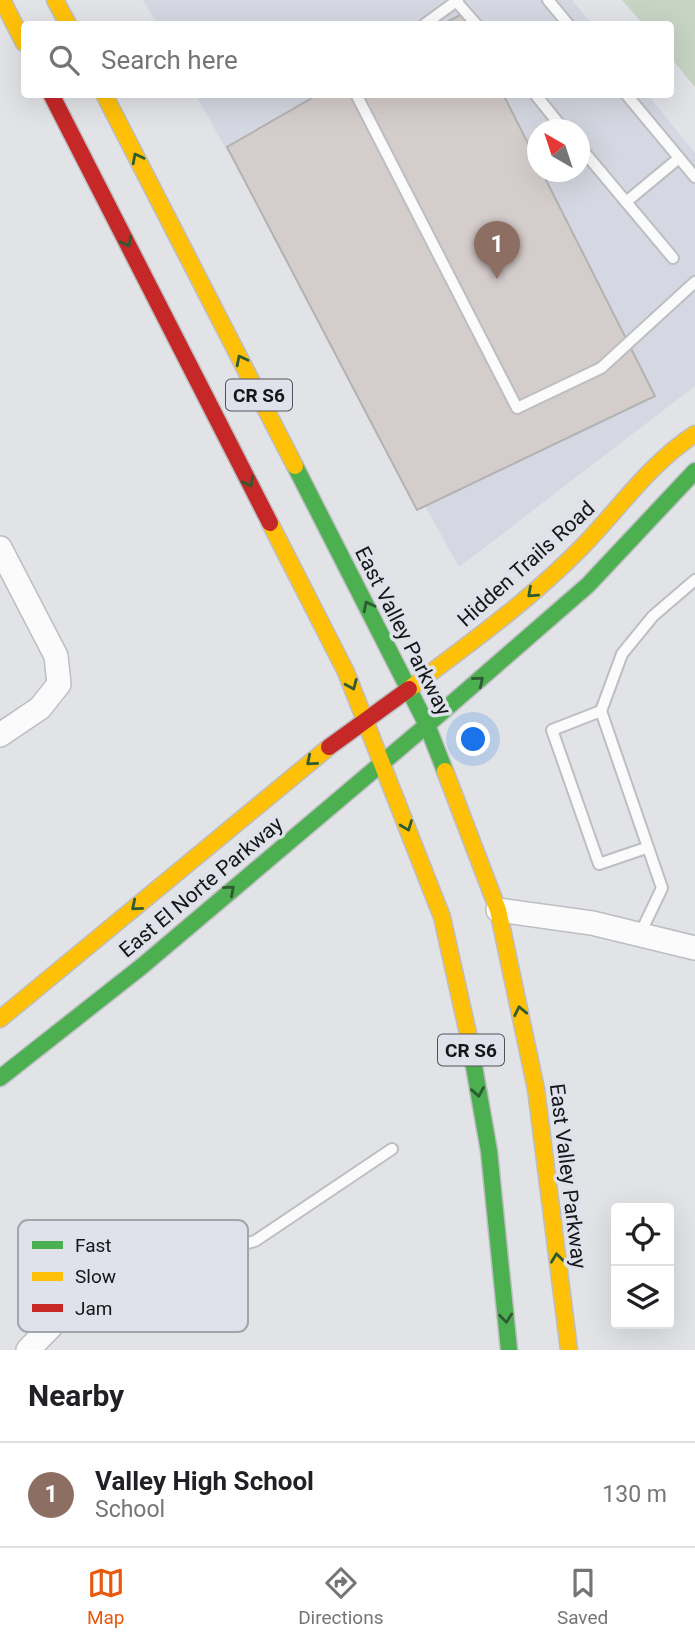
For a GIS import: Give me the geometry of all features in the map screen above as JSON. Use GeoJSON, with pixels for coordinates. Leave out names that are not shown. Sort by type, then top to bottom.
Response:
{"type":"FeatureCollection","features":[{"type":"Feature","properties":{"kind":"main road"},"geometry":{"type":"LineString","coordinates":[[2,0],[21,37]]}},
{"type":"Feature","properties":{"kind":"main road"},"geometry":{"type":"LineString","coordinates":[[55,0],[66,21]]}},
{"type":"Feature","properties":{"kind":"main road","name":"CR S6"},"geometry":{"type":"LineString","coordinates":[[53,98],[346,672],[443,917],[468,1032],[488,1151],[509,1350]]}},
{"type":"Feature","properties":{"kind":"main road","name":"East Valley Parkway"},"geometry":{"type":"LineString","coordinates":[[106,98],[427,725],[498,910],[536,1089],[569,1350]]}},
{"type":"Feature","properties":{"kind":"main road","name":"Hidden Trails Road"},"geometry":{"type":"LineString","coordinates":[[409,689],[524,600],[582,547],[659,463],[681,442],[695,434]]}},
{"type":"Feature","properties":{"kind":"main road"},"geometry":{"type":"LineString","coordinates":[[427,725],[535,634],[588,585],[695,471]]}},
{"type":"Feature","properties":{"kind":"main road","name":"East El Norte Parkway"},"geometry":{"type":"LineString","coordinates":[[0,1019],[321,753],[409,689]]}},
{"type":"Feature","properties":{"kind":"main road","name":"East El Norte Parkway"},"geometry":{"type":"LineString","coordinates":[[0,1078],[141,967],[427,725]]}},
{"type":"Feature","properties":{"kind":"street"},"geometry":{"type":"LineString","coordinates":[[0,548],[56,656],[59,684],[40,708],[0,735]]}},
{"type":"Feature","properties":{"kind":"street"},"geometry":{"type":"LineString","coordinates":[[498,910],[593,923],[695,948]]}},
{"type":"Feature","properties":{"kind":"street"},"geometry":{"type":"LineString","coordinates":[[28,1350],[46,1332]]}},
{"type":"Feature","properties":{"kind":"lane"},"geometry":{"type":"LineString","coordinates":[[429,21],[456,0],[474,21]]}},
{"type":"Feature","properties":{"kind":"lane"},"geometry":{"type":"LineString","coordinates":[[548,0],[566,21]]}},
{"type":"Feature","properties":{"kind":"lane"},"geometry":{"type":"LineString","coordinates":[[358,98],[517,408],[601,368],[695,282]]}},
{"type":"Feature","properties":{"kind":"lane"},"geometry":{"type":"LineString","coordinates":[[538,98],[555,119]]}},
{"type":"Feature","properties":{"kind":"lane"},"geometry":{"type":"LineString","coordinates":[[629,98],[695,177]]}},
{"type":"Feature","properties":{"kind":"lane"},"geometry":{"type":"LineString","coordinates":[[626,202],[679,158]]}},
{"type":"Feature","properties":{"kind":"lane"},"geometry":{"type":"LineString","coordinates":[[590,161],[673,258]]}},
{"type":"Feature","properties":{"kind":"lane"},"geometry":{"type":"LineString","coordinates":[[640,934],[662,888],[601,711],[622,654],[653,616],[695,580]]}},
{"type":"Feature","properties":{"kind":"lane"},"geometry":{"type":"LineString","coordinates":[[601,711],[552,730],[599,864],[646,848]]}},
{"type":"Feature","properties":{"kind":"lane"},"geometry":{"type":"LineString","coordinates":[[248,1243],[255,1241],[392,1149]]}},
{"type":"Feature","properties":{"kind":"shaded area"},"geometry":{"type":"Polygon","coordinates":[[[143,0],[572,0],[590,21],[155,21],[143,0]]]}},
{"type":"Feature","properties":{"kind":"shaded area"},"geometry":{"type":"Polygon","coordinates":[[[198,98],[650,98],[695,153],[695,386],[459,567],[198,98]]]}},
{"type":"Feature","properties":{"kind":"green space"},"geometry":{"type":"Polygon","coordinates":[[[622,0],[695,0],[695,87],[674,62],[674,21],[640,21],[622,0]]]}},
{"type":"Feature","properties":{"kind":"building"},"geometry":{"type":"Polygon","coordinates":[[[462,14],[466,21],[449,21],[462,14]]]}},
{"type":"Feature","properties":{"kind":"building"},"geometry":{"type":"Polygon","coordinates":[[[312,98],[505,98],[527,141],[527,182],[547,182],[655,396],[417,510],[227,147],[312,98]]]}},
{"type":"Feature","properties":{"kind":"traffic: fast"},"geometry":{"type":"LineString","coordinates":[[295,466],[427,725],[445,771]]}},
{"type":"Feature","properties":{"kind":"traffic: fast"},"geometry":{"type":"LineString","coordinates":[[427,725],[588,585],[695,471]]}},
{"type":"Feature","properties":{"kind":"traffic: fast"},"geometry":{"type":"LineString","coordinates":[[0,1078],[141,967],[427,725]]}},
{"type":"Feature","properties":{"kind":"traffic: fast"},"geometry":{"type":"LineString","coordinates":[[469,1038],[489,1151],[509,1350]]}},
{"type":"Feature","properties":{"kind":"traffic: slow"},"geometry":{"type":"LineString","coordinates":[[2,0],[21,37]]}},
{"type":"Feature","properties":{"kind":"traffic: slow"},"geometry":{"type":"LineString","coordinates":[[55,0],[66,21]]}},
{"type":"Feature","properties":{"kind":"traffic: slow"},"geometry":{"type":"LineString","coordinates":[[106,98],[295,466]]}},
{"type":"Feature","properties":{"kind":"traffic: slow"},"geometry":{"type":"LineString","coordinates":[[409,689],[541,585],[582,547],[663,459],[695,434]]}},
{"type":"Feature","properties":{"kind":"traffic: slow"},"geometry":{"type":"LineString","coordinates":[[270,523],[346,672],[442,917],[469,1038]]}},
{"type":"Feature","properties":{"kind":"traffic: slow"},"geometry":{"type":"LineString","coordinates":[[0,1019],[329,747]]}},
{"type":"Feature","properties":{"kind":"traffic: slow"},"geometry":{"type":"LineString","coordinates":[[445,771],[498,910],[536,1089],[569,1350]]}},
{"type":"Feature","properties":{"kind":"traffic: jam"},"geometry":{"type":"LineString","coordinates":[[53,98],[270,523]]}},
{"type":"Feature","properties":{"kind":"traffic: jam"},"geometry":{"type":"LineString","coordinates":[[329,747],[409,689]]}},
{"type":"Feature","properties":{"kind":"place","name":"Valley High School"},"geometry":{"type":"Point","coordinates":[497,279]}}]}
